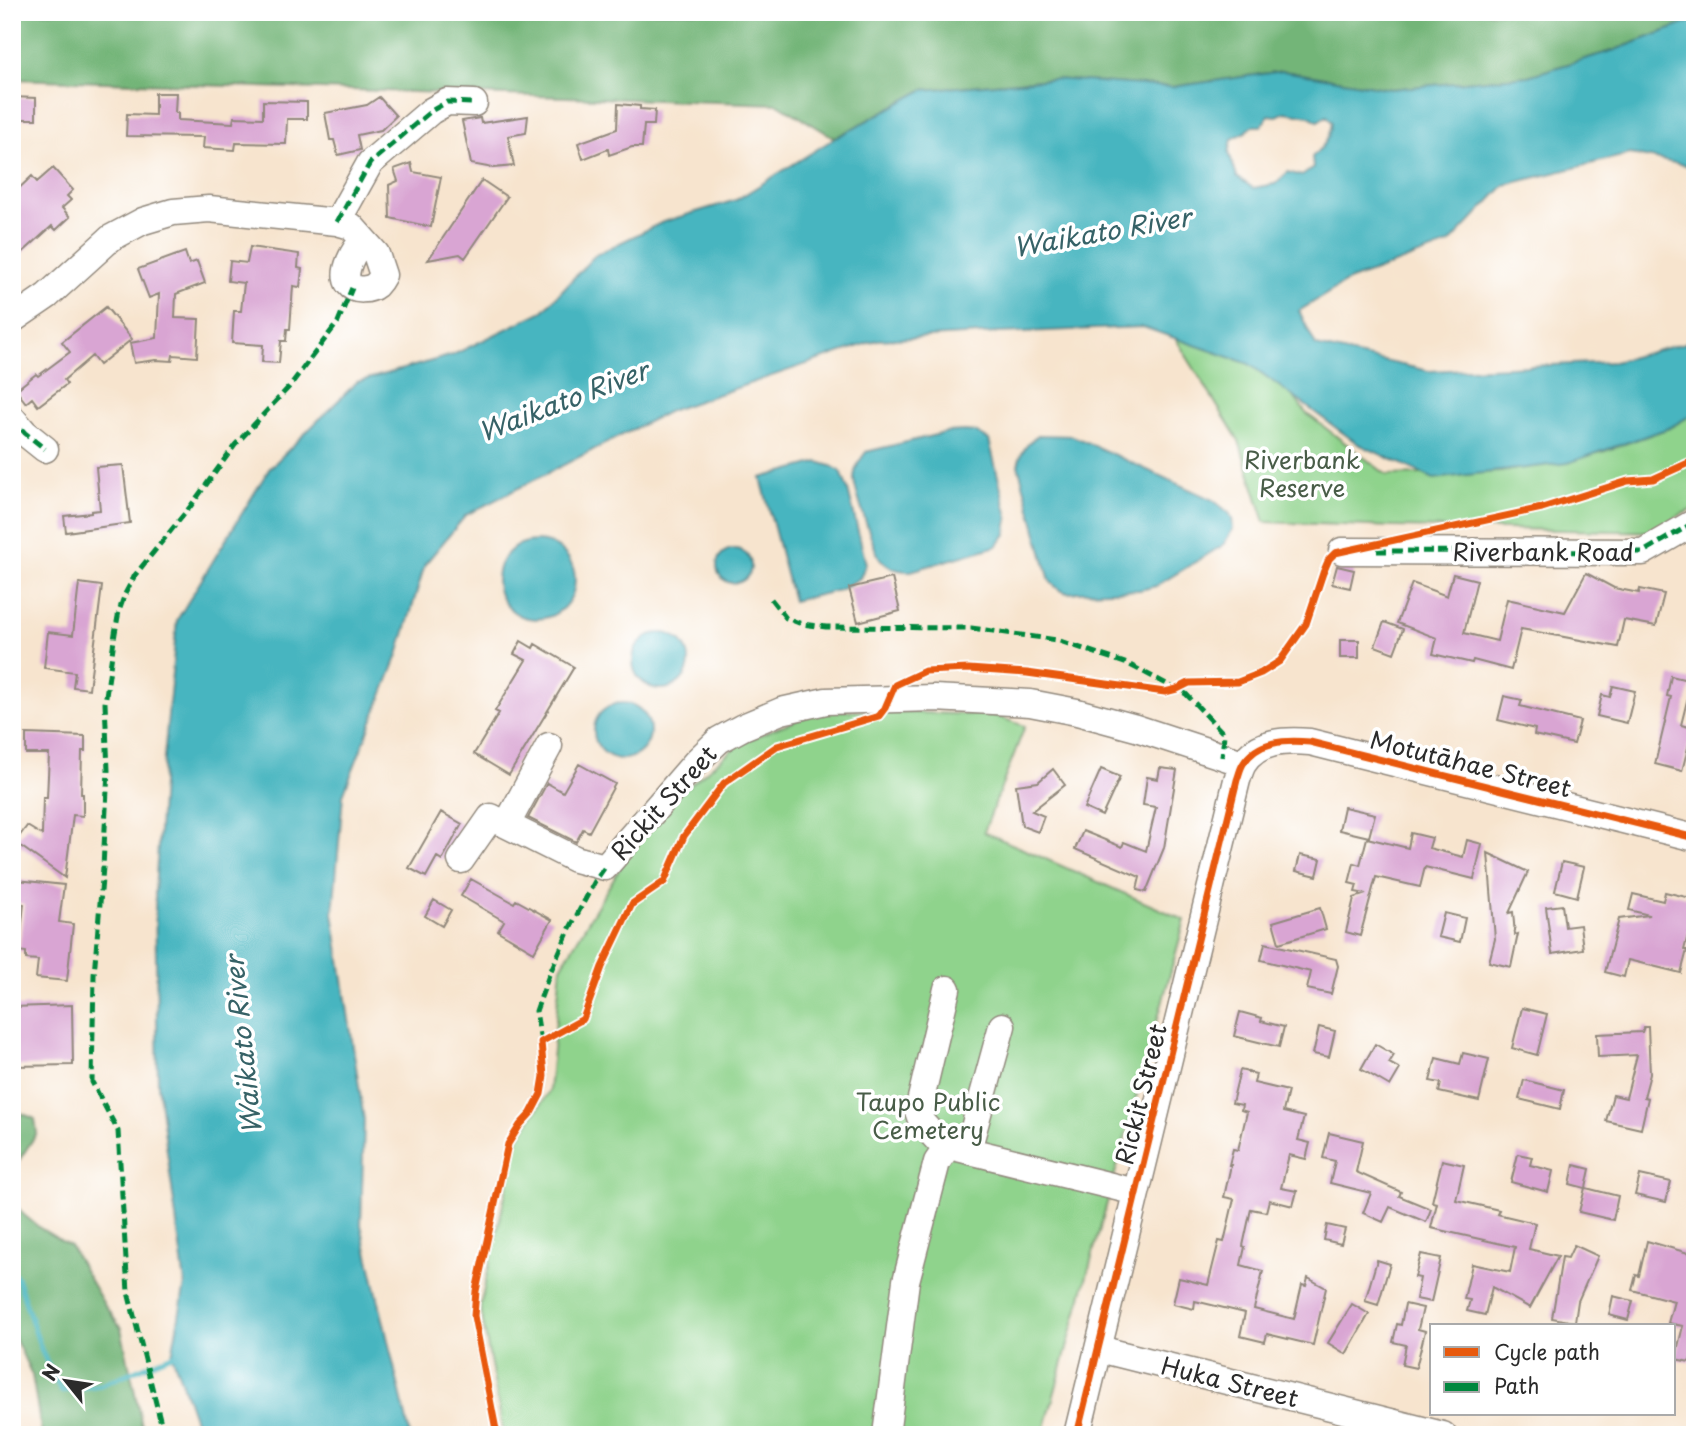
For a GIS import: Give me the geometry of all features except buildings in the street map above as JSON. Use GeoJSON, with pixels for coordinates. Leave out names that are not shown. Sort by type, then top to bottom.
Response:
{"type":"FeatureCollection","features":[{"type":"Feature","properties":{"kind":"street"},"geometry":{"type":"LineString","coordinates":[[337,222],[370,163],[432,111],[447,102],[474,103]]}},
{"type":"Feature","properties":{"kind":"street"},"geometry":{"type":"LineString","coordinates":[[12,320],[47,296],[111,238],[143,221],[173,212],[209,209],[337,222],[351,226],[363,241]]}},
{"type":"Feature","properties":{"kind":"street"},"geometry":{"type":"LineString","coordinates":[[12,418],[45,449]]}},
{"type":"Feature","properties":{"kind":"street","name":"Riverbank Road"},"geometry":{"type":"LineString","coordinates":[[1342,551],[1643,552],[1695,522]]}},
{"type":"Feature","properties":{"kind":"street","name":"Rickit Street"},"geometry":{"type":"LineString","coordinates":[[507,824],[575,859],[605,867],[696,762],[719,740],[781,712],[826,701],[934,698],[1031,704],[1136,727],[1243,763],[1077,1435]]}},
{"type":"Feature","properties":{"kind":"street","name":"Motutāhae Street"},"geometry":{"type":"LineString","coordinates":[[1243,763],[1270,743],[1287,740],[1310,742],[1695,838]]}},
{"type":"Feature","properties":{"kind":"street"},"geometry":{"type":"LineString","coordinates":[[461,860],[491,817],[507,824],[549,746]]}},
{"type":"Feature","properties":{"kind":"street"},"geometry":{"type":"LineString","coordinates":[[947,989],[918,1111],[922,1123],[957,1150],[1136,1192]]}},
{"type":"Feature","properties":{"kind":"street"},"geometry":{"type":"LineString","coordinates":[[886,1435],[906,1281],[937,1162],[957,1150],[1002,1026]]}},
{"type":"Feature","properties":{"kind":"street","name":"Huka Street"},"geometry":{"type":"LineString","coordinates":[[1099,1349],[1443,1435]]}},
{"type":"Feature","properties":{"kind":"green space"},"geometry":{"type":"Polygon","coordinates":[[[12,12],[1695,12],[1695,20],[1615,50],[1528,76],[1391,89],[1283,71],[1172,87],[1053,79],[923,90],[835,138],[778,104],[12,79],[12,12]]]}},
{"type":"Feature","properties":{"kind":"green space","name":"Riverbank Reserve"},"geometry":{"type":"Polygon","coordinates":[[[1174,336],[1275,372],[1306,413],[1387,475],[1501,472],[1602,452],[1669,428],[1695,413],[1695,508],[1676,517],[1667,532],[1265,522],[1239,441],[1174,336]]]}},
{"type":"Feature","properties":{"kind":"green space","name":"Taupo Public Cemetery"},"geometry":{"type":"Polygon","coordinates":[[[821,710],[993,715],[1025,726],[984,832],[1185,920],[1043,1435],[504,1435],[480,1306],[518,1139],[549,1091],[561,967],[649,819],[740,743],[821,710]]]}},
{"type":"Feature","properties":{"kind":"green space"},"geometry":{"type":"Polygon","coordinates":[[[12,1109],[35,1119],[37,1133],[18,1162],[12,1189],[12,1109]]]}},
{"type":"Feature","properties":{"kind":"green space"},"geometry":{"type":"Polygon","coordinates":[[[12,1200],[24,1215],[40,1228],[70,1246],[121,1328],[144,1435],[42,1435],[32,1375],[12,1332],[12,1200]]]}},
{"type":"Feature","properties":{"kind":"water","name":"Waikato River"},"geometry":{"type":"Polygon","coordinates":[[[1695,20],[1695,167],[1630,154],[1505,185],[1449,244],[1348,281],[1299,311],[1316,346],[1429,371],[1614,362],[1695,338],[1695,413],[1669,428],[1568,463],[1434,479],[1358,444],[1249,364],[1143,327],[877,340],[669,411],[466,515],[425,564],[398,655],[343,795],[333,913],[364,1120],[361,1225],[410,1435],[200,1435],[172,1355],[185,1284],[158,1085],[155,892],[177,620],[269,469],[357,382],[453,355],[543,311],[595,255],[663,222],[736,200],[835,138],[923,90],[1054,79],[1172,87],[1283,71],[1391,89],[1528,76],[1615,50],[1695,20]],[[1285,112],[1277,116],[1269,115],[1261,126],[1252,126],[1232,139],[1229,153],[1237,177],[1253,188],[1275,184],[1288,172],[1302,176],[1313,168],[1312,157],[1326,142],[1332,122],[1327,116],[1318,121],[1309,116],[1285,112]]]}},
{"type":"Feature","properties":{"kind":"water"},"geometry":{"type":"Polygon","coordinates":[[[948,432],[975,432],[989,440],[1008,517],[1006,534],[997,546],[911,571],[891,568],[878,555],[865,519],[854,477],[858,464],[866,452],[948,432]]]}},
{"type":"Feature","properties":{"kind":"water"},"geometry":{"type":"Polygon","coordinates":[[[1039,435],[1073,436],[1213,500],[1229,513],[1233,529],[1223,545],[1156,586],[1140,590],[1062,591],[1050,581],[1018,465],[1025,448],[1039,435]]]}},
{"type":"Feature","properties":{"kind":"water"},"geometry":{"type":"Polygon","coordinates":[[[818,462],[831,466],[842,474],[866,564],[860,578],[840,590],[793,601],[761,478],[818,462]]]}},
{"type":"Feature","properties":{"kind":"water"},"geometry":{"type":"Polygon","coordinates":[[[528,541],[544,541],[558,547],[569,558],[575,572],[575,588],[569,602],[558,613],[544,619],[528,619],[514,613],[503,602],[497,588],[497,572],[503,558],[514,547],[528,541]]]}},
{"type":"Feature","properties":{"kind":"water"},"geometry":{"type":"Polygon","coordinates":[[[734,549],[746,554],[751,566],[746,578],[734,583],[722,578],[717,566],[722,554],[734,549]]]}},
{"type":"Feature","properties":{"kind":"water"},"geometry":{"type":"Polygon","coordinates":[[[661,633],[672,635],[681,641],[687,650],[687,672],[681,681],[672,687],[661,689],[650,687],[641,681],[635,672],[633,661],[635,650],[641,641],[650,635],[661,633]]]}},
{"type":"Feature","properties":{"kind":"water"},"geometry":{"type":"Polygon","coordinates":[[[622,703],[633,705],[642,711],[648,720],[648,742],[642,751],[633,757],[622,759],[611,757],[602,751],[596,742],[594,731],[596,720],[602,711],[611,705],[622,703]]]}},
{"type":"Feature","properties":{"kind":"waterway"},"geometry":{"type":"LineString","coordinates":[[12,1272],[17,1277],[42,1352],[61,1391],[101,1385],[172,1355]]}},
{"type":"Feature","properties":{"kind":"marked path"},"geometry":{"type":"LineString","coordinates":[[337,222],[370,163],[431,111],[447,102],[474,103]]}},
{"type":"Feature","properties":{"kind":"marked path"},"geometry":{"type":"LineString","coordinates":[[164,1435],[128,1292],[118,1131],[92,1082],[94,975],[108,770],[105,703],[115,633],[119,611],[135,575],[190,507],[235,445],[289,387],[338,322],[352,288]]}},
{"type":"Feature","properties":{"kind":"marked path"},"geometry":{"type":"LineString","coordinates":[[12,418],[45,449]]}},
{"type":"Feature","properties":{"kind":"marked path"},"geometry":{"type":"LineString","coordinates":[[1377,551],[1643,552],[1695,522]]}},
{"type":"Feature","properties":{"kind":"marked path"},"geometry":{"type":"LineString","coordinates":[[771,599],[786,618],[802,624],[826,627],[971,628],[1057,640],[1128,664],[1186,694],[1224,734],[1222,757]]}},
{"type":"Feature","properties":{"kind":"marked path"},"geometry":{"type":"LineString","coordinates":[[541,1042],[536,1011],[549,975],[570,928],[605,867]]}},
{"type":"Feature","properties":{"kind":"cycle path"},"geometry":{"type":"LineString","coordinates":[[497,1435],[474,1316],[476,1291],[508,1144],[531,1113],[541,1094],[544,1076],[541,1042],[583,1019],[602,967],[632,904],[664,882],[684,836],[724,783],[777,746],[879,716],[895,685],[925,671],[969,669],[1027,673],[1165,692],[1189,683],[1238,682],[1261,673],[1280,661],[1306,624],[1323,573],[1335,553],[1542,508],[1628,481],[1653,479],[1695,460]]}},
{"type":"Feature","properties":{"kind":"cycle path"},"geometry":{"type":"LineString","coordinates":[[1077,1435],[1237,780],[1249,756],[1273,743],[1310,742],[1695,838]]}}]}
